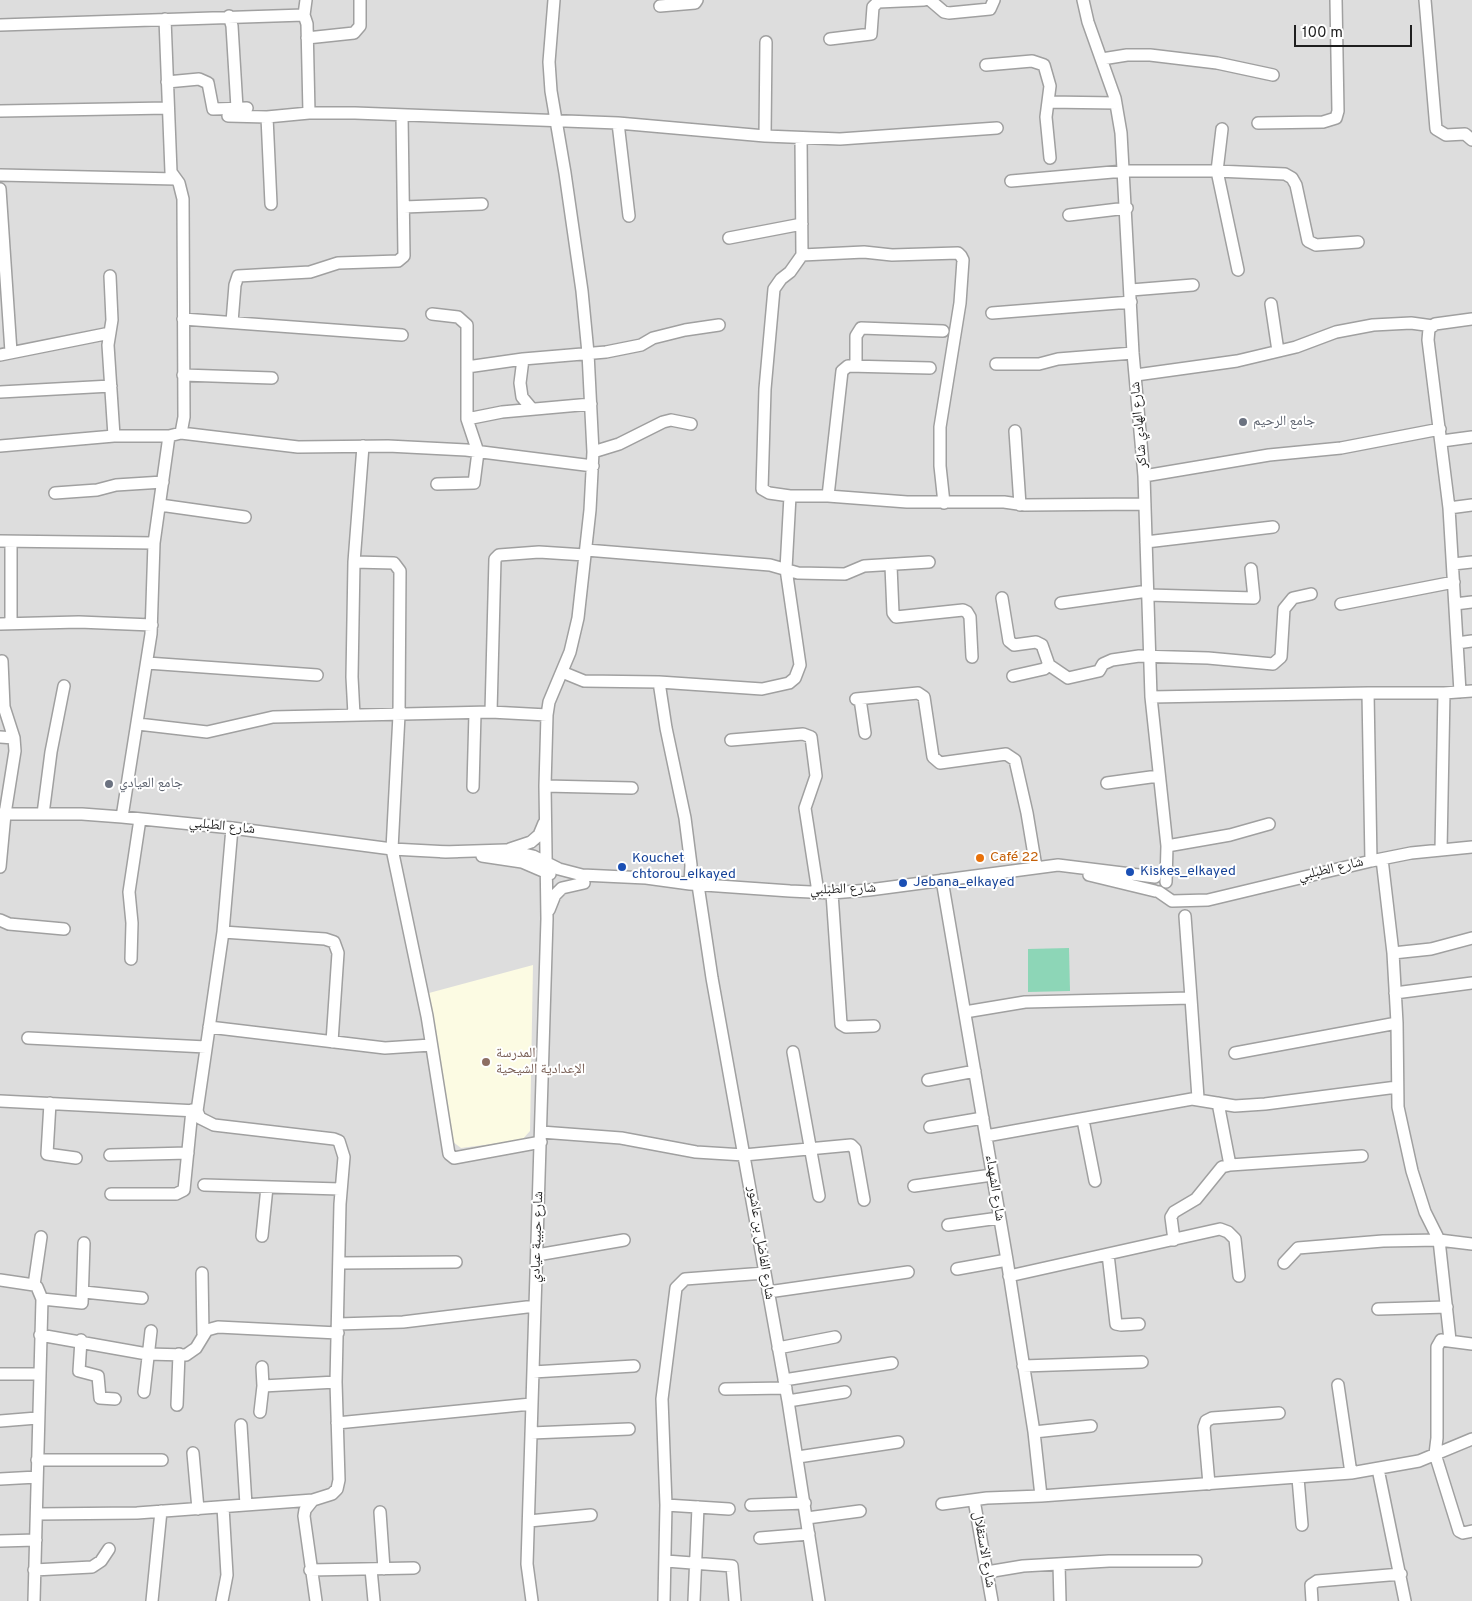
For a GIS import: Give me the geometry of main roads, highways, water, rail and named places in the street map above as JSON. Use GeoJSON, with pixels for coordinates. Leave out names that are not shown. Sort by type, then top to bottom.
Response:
{"type":"FeatureCollection","features":[{"type":"Feature","properties":{"kind":"place","name":"جامع الرحيم"},"geometry":{"type":"Point","coordinates":[1243,422]}},
{"type":"Feature","properties":{"kind":"place","name":"جامع العيادي"},"geometry":{"type":"Point","coordinates":[109,784]}},
{"type":"Feature","properties":{"kind":"place","name":"Café 22"},"geometry":{"type":"Point","coordinates":[980,858]}},
{"type":"Feature","properties":{"kind":"place","name":"Kouchet chtorou_elkayed"},"geometry":{"type":"Point","coordinates":[622,867]}},
{"type":"Feature","properties":{"kind":"place","name":"Kiskes_elkayed"},"geometry":{"type":"Point","coordinates":[1130,872]}},
{"type":"Feature","properties":{"kind":"place","name":"Jebana_elkayed"},"geometry":{"type":"Point","coordinates":[903,883]}},
{"type":"Feature","properties":{"kind":"place","name":"المدرسة الإعدادية الشيحية"},"geometry":{"type":"Point","coordinates":[486,1062]}}]}
